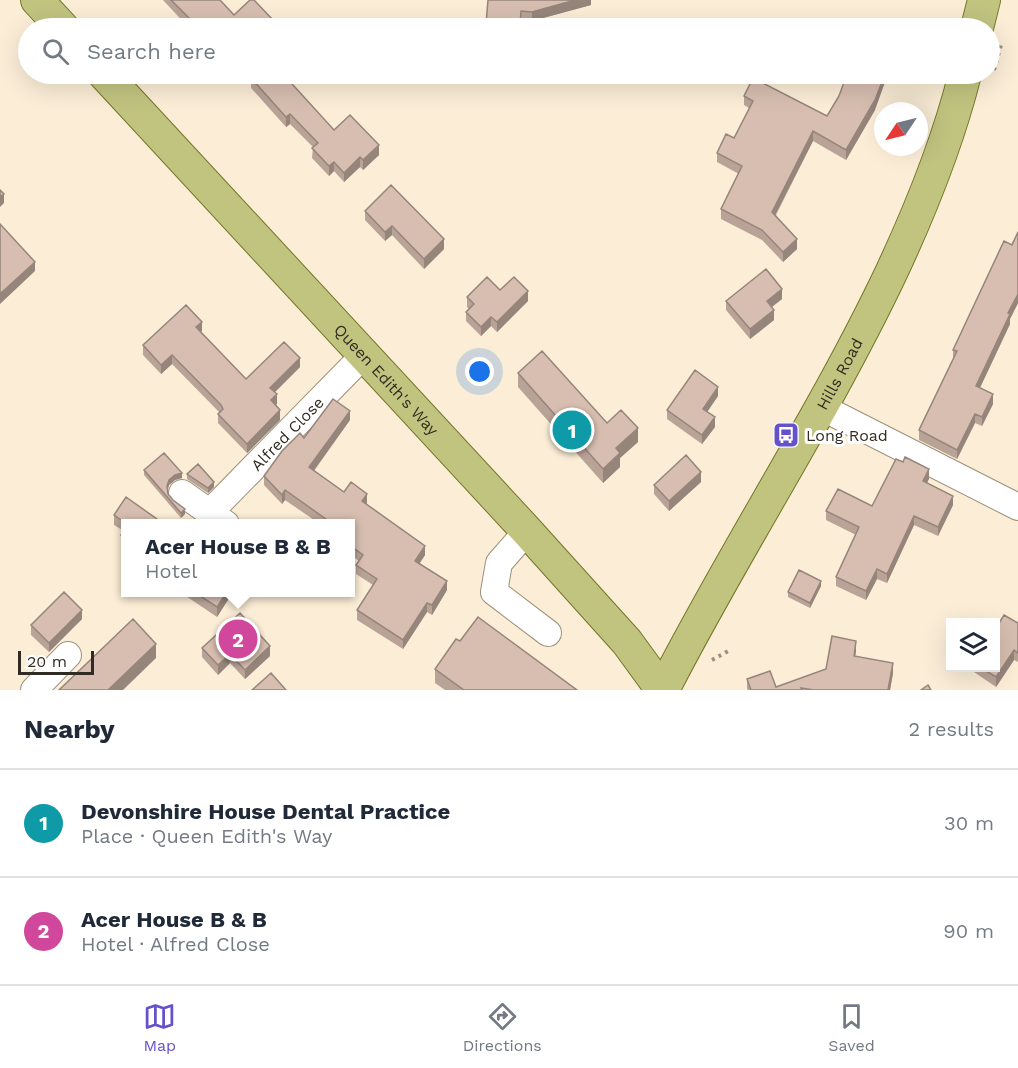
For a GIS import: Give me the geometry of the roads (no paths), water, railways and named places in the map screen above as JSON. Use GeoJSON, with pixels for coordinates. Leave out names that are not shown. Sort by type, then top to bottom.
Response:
{"type":"FeatureCollection","features":[{"type":"Feature","properties":{"kind":"main road"},"geometry":{"type":"LineString","coordinates":[[37,0],[54,18]]}},
{"type":"Feature","properties":{"kind":"main road"},"geometry":{"type":"LineString","coordinates":[[980,18],[984,0]]}},
{"type":"Feature","properties":{"kind":"main road","name":"Queen Edith's Way"},"geometry":{"type":"LineString","coordinates":[[113,84],[527,531],[627,642],[662,690]]}},
{"type":"Feature","properties":{"kind":"main road","name":"Hills Road"},"geometry":{"type":"LineString","coordinates":[[662,690],[874,308],[914,224],[942,151],[962,84]]}},
{"type":"Feature","properties":{"kind":"street","name":"Alfred Close"},"geometry":{"type":"LineString","coordinates":[[182,493],[218,518],[363,356]]}},
{"type":"Feature","properties":{"kind":"street"},"geometry":{"type":"LineString","coordinates":[[821,407],[1018,507]]}},
{"type":"Feature","properties":{"kind":"street"},"geometry":{"type":"LineString","coordinates":[[527,531],[499,564],[494,592],[548,633]]}},
{"type":"Feature","properties":{"kind":"street"},"geometry":{"type":"LineString","coordinates":[[34,690],[68,655]]}},
{"type":"Feature","properties":{"kind":"place","name":"Devonshire House Dental Practice"},"geometry":{"type":"Point","coordinates":[572,430]}},
{"type":"Feature","properties":{"kind":"place","name":"Long Road"},"geometry":{"type":"Point","coordinates":[786,435]}},
{"type":"Feature","properties":{"kind":"place","name":"Acer House B & B"},"geometry":{"type":"Point","coordinates":[238,639]}}]}
